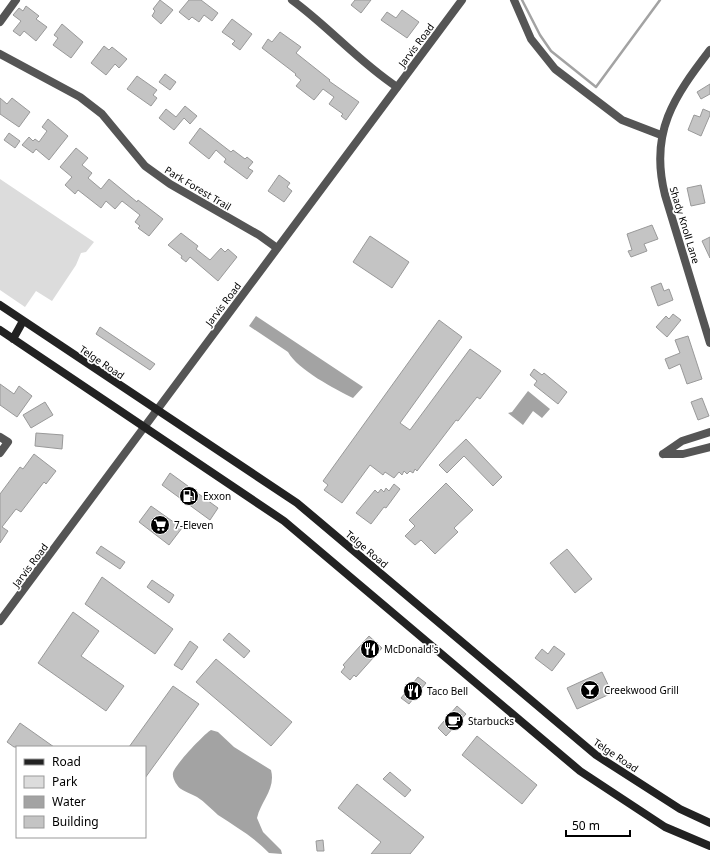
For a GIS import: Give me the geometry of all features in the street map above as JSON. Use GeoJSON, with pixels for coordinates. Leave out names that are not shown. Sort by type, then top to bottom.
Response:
{"type":"FeatureCollection","features":[{"type":"Feature","properties":{"kind":"main road","name":"Telge Road"},"geometry":{"type":"LineString","coordinates":[[0,305],[297,503],[596,755],[680,809],[710,823]]}},
{"type":"Feature","properties":{"kind":"main road"},"geometry":{"type":"LineString","coordinates":[[13,339],[23,321]]}},
{"type":"Feature","properties":{"kind":"main road"},"geometry":{"type":"LineString","coordinates":[[0,330],[284,520],[580,771],[665,827],[710,846]]}},
{"type":"Feature","properties":{"kind":"street"},"geometry":{"type":"LineString","coordinates":[[0,22],[16,0]]}},
{"type":"Feature","properties":{"kind":"street"},"geometry":{"type":"LineString","coordinates":[[292,0],[308,11],[378,74],[397,87]]}},
{"type":"Feature","properties":{"kind":"street","name":"Jarvis Road"},"geometry":{"type":"LineString","coordinates":[[0,621],[462,0]]}},
{"type":"Feature","properties":{"kind":"street"},"geometry":{"type":"LineString","coordinates":[[514,0],[531,39],[555,69],[622,120],[661,135],[678,94],[710,50]]}},
{"type":"Feature","properties":{"kind":"street","name":"Park Forest Trail"},"geometry":{"type":"LineString","coordinates":[[0,54],[80,97],[102,114],[146,166],[170,184],[259,234],[277,248]]}},
{"type":"Feature","properties":{"kind":"street","name":"Shady Knoll Lane"},"geometry":{"type":"LineString","coordinates":[[661,135],[660,177],[710,343]]}},
{"type":"Feature","properties":{"kind":"street"},"geometry":{"type":"LineString","coordinates":[[710,432],[682,441],[663,454],[683,454],[710,447]]}},
{"type":"Feature","properties":{"kind":"street"},"geometry":{"type":"LineString","coordinates":[[0,437],[8,442],[0,453]]}},
{"type":"Feature","properties":{"kind":"green space"},"geometry":{"type":"Polygon","coordinates":[[[0,179],[94,242],[86,252],[81,253],[76,265],[52,301],[36,291],[25,307],[0,290],[0,179]]]}},
{"type":"Feature","properties":{"kind":"water"},"geometry":{"type":"Polygon","coordinates":[[[256,316],[363,387],[353,398],[308,372],[293,359],[288,352],[249,326],[256,316]]]}},
{"type":"Feature","properties":{"kind":"water"},"geometry":{"type":"Polygon","coordinates":[[[528,391],[550,409],[542,418],[533,411],[523,425],[508,413],[512,412],[528,391]]]}},
{"type":"Feature","properties":{"kind":"water"},"geometry":{"type":"Polygon","coordinates":[[[211,730],[218,732],[234,747],[271,770],[272,777],[270,789],[257,818],[263,832],[281,850],[282,854],[269,853],[251,837],[218,815],[200,799],[181,789],[175,782],[173,773],[178,764],[211,730]]]}},
{"type":"Feature","properties":{"kind":"building"},"geometry":{"type":"Polygon","coordinates":[[[160,0],[173,10],[161,24],[152,16],[155,11],[153,9],[160,0]]]}},
{"type":"Feature","properties":{"kind":"building"},"geometry":{"type":"Polygon","coordinates":[[[189,0],[201,0],[218,13],[212,21],[204,15],[199,22],[192,17],[189,20],[179,12],[189,0]]]}},
{"type":"Feature","properties":{"kind":"building"},"geometry":{"type":"Polygon","coordinates":[[[355,0],[371,0],[361,13],[351,5],[355,0]]]}},
{"type":"Feature","properties":{"kind":"building"},"geometry":{"type":"Polygon","coordinates":[[[26,6],[39,16],[36,19],[47,27],[36,41],[24,31],[20,36],[13,31],[21,21],[13,15],[19,8],[23,11],[26,6]]]}},
{"type":"Feature","properties":{"kind":"building"},"geometry":{"type":"Polygon","coordinates":[[[402,10],[419,22],[407,38],[381,20],[387,12],[396,18],[402,10]]]}},
{"type":"Feature","properties":{"kind":"building"},"geometry":{"type":"Polygon","coordinates":[[[232,19],[252,34],[240,50],[232,44],[235,41],[222,32],[232,19]]]}},
{"type":"Feature","properties":{"kind":"building"},"geometry":{"type":"Polygon","coordinates":[[[62,24],[83,42],[71,58],[53,45],[58,38],[54,35],[62,24]]]}},
{"type":"Feature","properties":{"kind":"building"},"geometry":{"type":"Polygon","coordinates":[[[280,32],[301,47],[296,53],[330,80],[329,81],[359,102],[346,120],[341,116],[343,114],[329,104],[334,97],[323,89],[314,100],[296,86],[301,80],[295,75],[296,74],[262,48],[268,39],[272,42],[280,32]]]}},
{"type":"Feature","properties":{"kind":"building"},"geometry":{"type":"Polygon","coordinates":[[[104,46],[109,50],[112,47],[127,59],[119,68],[115,64],[106,75],[91,63],[104,46]]]}},
{"type":"Feature","properties":{"kind":"building"},"geometry":{"type":"Polygon","coordinates":[[[165,74],[176,82],[170,90],[159,82],[165,74]]]}},
{"type":"Feature","properties":{"kind":"building"},"geometry":{"type":"Polygon","coordinates":[[[137,76],[157,90],[153,95],[157,98],[151,106],[127,89],[137,76]]]}},
{"type":"Feature","properties":{"kind":"building"},"geometry":{"type":"Polygon","coordinates":[[[710,84],[710,94],[701,99],[697,92],[710,84]]]}},
{"type":"Feature","properties":{"kind":"building"},"geometry":{"type":"Polygon","coordinates":[[[0,98],[7,104],[12,98],[30,112],[19,127],[0,114],[0,98]]]}},
{"type":"Feature","properties":{"kind":"building"},"geometry":{"type":"Polygon","coordinates":[[[185,106],[197,116],[190,124],[184,118],[174,130],[159,118],[166,109],[176,117],[185,106]]]}},
{"type":"Feature","properties":{"kind":"building"},"geometry":{"type":"Polygon","coordinates":[[[703,109],[710,112],[710,115],[701,136],[688,130],[694,115],[700,117],[703,109]]]}},
{"type":"Feature","properties":{"kind":"building"},"geometry":{"type":"Polygon","coordinates":[[[48,119],[68,136],[49,160],[36,149],[33,153],[22,145],[29,137],[33,141],[35,139],[39,142],[47,131],[42,127],[48,119]]]}},
{"type":"Feature","properties":{"kind":"building"},"geometry":{"type":"Polygon","coordinates":[[[200,128],[231,152],[233,150],[245,159],[247,157],[253,162],[248,168],[253,171],[247,179],[224,162],[226,159],[216,150],[209,159],[189,143],[200,128]]]}},
{"type":"Feature","properties":{"kind":"building"},"geometry":{"type":"Polygon","coordinates":[[[9,133],[20,141],[15,148],[4,140],[9,133]]]}},
{"type":"Feature","properties":{"kind":"building"},"geometry":{"type":"Polygon","coordinates":[[[76,148],[88,158],[82,165],[92,173],[88,178],[101,189],[109,179],[137,202],[138,200],[163,219],[149,236],[138,228],[140,226],[135,222],[140,215],[122,201],[115,209],[106,201],[101,208],[78,190],[75,194],[65,185],[72,177],[60,167],[76,148]]]}},
{"type":"Feature","properties":{"kind":"building"},"geometry":{"type":"Polygon","coordinates":[[[279,175],[290,183],[287,187],[292,191],[284,202],[268,191],[279,175]]]}},
{"type":"Feature","properties":{"kind":"building"},"geometry":{"type":"Polygon","coordinates":[[[701,185],[705,203],[691,206],[687,188],[701,185]]]}},
{"type":"Feature","properties":{"kind":"building"},"geometry":{"type":"Polygon","coordinates":[[[652,225],[658,239],[644,244],[647,251],[631,257],[628,251],[632,250],[627,234],[652,225]]]}},
{"type":"Feature","properties":{"kind":"building"},"geometry":{"type":"Polygon","coordinates":[[[181,233],[198,246],[196,249],[210,260],[221,248],[225,252],[228,249],[237,257],[218,281],[190,257],[186,262],[181,258],[182,256],[168,245],[181,233]]]}},
{"type":"Feature","properties":{"kind":"building"},"geometry":{"type":"Polygon","coordinates":[[[370,236],[409,262],[392,288],[353,262],[370,236]]]}},
{"type":"Feature","properties":{"kind":"building"},"geometry":{"type":"Polygon","coordinates":[[[710,237],[710,258],[702,241],[710,237]]]}},
{"type":"Feature","properties":{"kind":"building"},"geometry":{"type":"Polygon","coordinates":[[[661,283],[664,291],[669,289],[673,300],[658,306],[651,287],[661,283]]]}},
{"type":"Feature","properties":{"kind":"building"},"geometry":{"type":"Polygon","coordinates":[[[673,314],[681,320],[667,337],[656,327],[666,316],[669,319],[673,314]]]}},
{"type":"Feature","properties":{"kind":"building"},"geometry":{"type":"Polygon","coordinates":[[[439,320],[462,337],[400,423],[410,430],[470,349],[501,371],[480,399],[477,397],[458,421],[456,420],[417,471],[415,469],[413,473],[410,471],[407,474],[404,471],[402,475],[399,472],[394,478],[385,472],[383,475],[370,465],[342,503],[324,490],[328,485],[323,481],[439,320]]]}},
{"type":"Feature","properties":{"kind":"building"},"geometry":{"type":"Polygon","coordinates":[[[100,327],[155,364],[150,370],[96,334],[100,327]]]}},
{"type":"Feature","properties":{"kind":"building"},"geometry":{"type":"Polygon","coordinates":[[[688,336],[702,379],[687,384],[680,364],[669,369],[665,359],[680,353],[675,340],[688,336]]]}},
{"type":"Feature","properties":{"kind":"building"},"geometry":{"type":"Polygon","coordinates":[[[534,369],[542,375],[544,373],[567,392],[558,404],[534,385],[537,381],[530,375],[534,369]]]}},
{"type":"Feature","properties":{"kind":"building"},"geometry":{"type":"Polygon","coordinates":[[[0,384],[14,394],[19,386],[32,396],[17,417],[0,405],[0,384]]]}},
{"type":"Feature","properties":{"kind":"building"},"geometry":{"type":"Polygon","coordinates":[[[702,398],[709,416],[698,420],[691,402],[702,398]]]}},
{"type":"Feature","properties":{"kind":"building"},"geometry":{"type":"Polygon","coordinates":[[[45,402],[53,415],[31,428],[23,415],[45,402]]]}},
{"type":"Feature","properties":{"kind":"building"},"geometry":{"type":"Polygon","coordinates":[[[36,433],[63,435],[62,449],[35,446],[36,433]]]}},
{"type":"Feature","properties":{"kind":"building"},"geometry":{"type":"Polygon","coordinates":[[[466,439],[502,477],[493,486],[464,456],[447,473],[439,465],[466,439]]]}},
{"type":"Feature","properties":{"kind":"building"},"geometry":{"type":"Polygon","coordinates":[[[34,454],[56,471],[46,484],[44,482],[21,512],[16,509],[2,527],[8,531],[0,543],[0,494],[20,467],[23,469],[34,454]]]}},
{"type":"Feature","properties":{"kind":"building","name":"Exxon"},"geometry":{"type":"Polygon","coordinates":[[[170,473],[218,508],[210,520],[162,485],[170,473]]]}},
{"type":"Feature","properties":{"kind":"building"},"geometry":{"type":"Polygon","coordinates":[[[446,483],[473,510],[454,528],[458,532],[435,554],[421,540],[415,545],[405,536],[415,526],[409,520],[446,483]]]}},
{"type":"Feature","properties":{"kind":"building"},"geometry":{"type":"Polygon","coordinates":[[[394,484],[400,489],[386,508],[384,507],[371,524],[356,513],[375,490],[378,493],[381,489],[384,492],[386,488],[389,491],[394,484]]]}},
{"type":"Feature","properties":{"kind":"building","name":"7-Eleven"},"geometry":{"type":"Polygon","coordinates":[[[151,506],[182,528],[169,545],[139,522],[151,506]]]}},
{"type":"Feature","properties":{"kind":"building"},"geometry":{"type":"Polygon","coordinates":[[[101,546],[125,562],[120,569],[96,553],[101,546]]]}},
{"type":"Feature","properties":{"kind":"building"},"geometry":{"type":"Polygon","coordinates":[[[567,549],[592,579],[575,593],[550,563],[567,549]]]}},
{"type":"Feature","properties":{"kind":"building"},"geometry":{"type":"Polygon","coordinates":[[[102,577],[173,629],[155,654],[85,604],[102,577]]]}},
{"type":"Feature","properties":{"kind":"building"},"geometry":{"type":"Polygon","coordinates":[[[152,580],[174,595],[169,603],[147,587],[152,580]]]}},
{"type":"Feature","properties":{"kind":"building"},"geometry":{"type":"Polygon","coordinates":[[[73,612],[99,631],[81,656],[124,686],[106,711],[38,663],[73,612]]]}},
{"type":"Feature","properties":{"kind":"building"},"geometry":{"type":"Polygon","coordinates":[[[229,633],[250,651],[244,658],[223,640],[229,633]]]}},
{"type":"Feature","properties":{"kind":"building"},"geometry":{"type":"Polygon","coordinates":[[[369,636],[382,648],[356,677],[354,675],[350,680],[341,672],[345,667],[343,665],[369,636]]]}},
{"type":"Feature","properties":{"kind":"building"},"geometry":{"type":"Polygon","coordinates":[[[190,641],[198,647],[182,670],[174,665],[190,641]]]}},
{"type":"Feature","properties":{"kind":"building"},"geometry":{"type":"Polygon","coordinates":[[[554,646],[565,654],[552,671],[535,658],[542,649],[548,654],[554,646]]]}},
{"type":"Feature","properties":{"kind":"building"},"geometry":{"type":"Polygon","coordinates":[[[216,659],[292,722],[271,746],[196,682],[216,659]]]}},
{"type":"Feature","properties":{"kind":"building","name":"Creekwood Grill"},"geometry":{"type":"Polygon","coordinates":[[[602,672],[612,693],[577,709],[567,688],[602,672]]]}},
{"type":"Feature","properties":{"kind":"building","name":"Taco Bell"},"geometry":{"type":"Polygon","coordinates":[[[418,677],[426,683],[409,704],[401,698],[418,677]]]}},
{"type":"Feature","properties":{"kind":"building"},"geometry":{"type":"Polygon","coordinates":[[[173,686],[199,704],[146,777],[146,746],[130,746],[173,686]]]}},
{"type":"Feature","properties":{"kind":"building","name":"Starbucks"},"geometry":{"type":"Polygon","coordinates":[[[457,706],[466,714],[446,736],[438,728],[457,706]]]}},
{"type":"Feature","properties":{"kind":"building"},"geometry":{"type":"Polygon","coordinates":[[[20,723],[53,746],[14,747],[7,742],[20,723]]]}},
{"type":"Feature","properties":{"kind":"building"},"geometry":{"type":"Polygon","coordinates":[[[477,736],[537,785],[522,804],[462,755],[477,736]]]}},
{"type":"Feature","properties":{"kind":"building"},"geometry":{"type":"Polygon","coordinates":[[[390,772],[411,790],[405,797],[383,779],[390,772]]]}},
{"type":"Feature","properties":{"kind":"building"},"geometry":{"type":"Polygon","coordinates":[[[357,784],[424,837],[410,854],[371,854],[381,842],[338,808],[357,784]]]}},
{"type":"Feature","properties":{"kind":"building"},"geometry":{"type":"Polygon","coordinates":[[[323,840],[324,851],[317,851],[316,841],[323,840]]]}},
{"type":"Feature","properties":{"kind":"waterway"},"geometry":{"type":"LineString","coordinates":[[522,0],[540,35],[551,51],[596,87],[660,0]]}},
{"type":"Feature","properties":{"kind":"place","name":"Exxon"},"geometry":{"type":"Point","coordinates":[189,496]}},
{"type":"Feature","properties":{"kind":"place","name":"7-Eleven"},"geometry":{"type":"Point","coordinates":[160,525]}},
{"type":"Feature","properties":{"kind":"place","name":"McDonald's"},"geometry":{"type":"Point","coordinates":[370,649]}},
{"type":"Feature","properties":{"kind":"place","name":"Creekwood Grill"},"geometry":{"type":"Point","coordinates":[590,690]}},
{"type":"Feature","properties":{"kind":"place","name":"Taco Bell"},"geometry":{"type":"Point","coordinates":[413,691]}},
{"type":"Feature","properties":{"kind":"place","name":"Starbucks"},"geometry":{"type":"Point","coordinates":[454,721]}}]}
